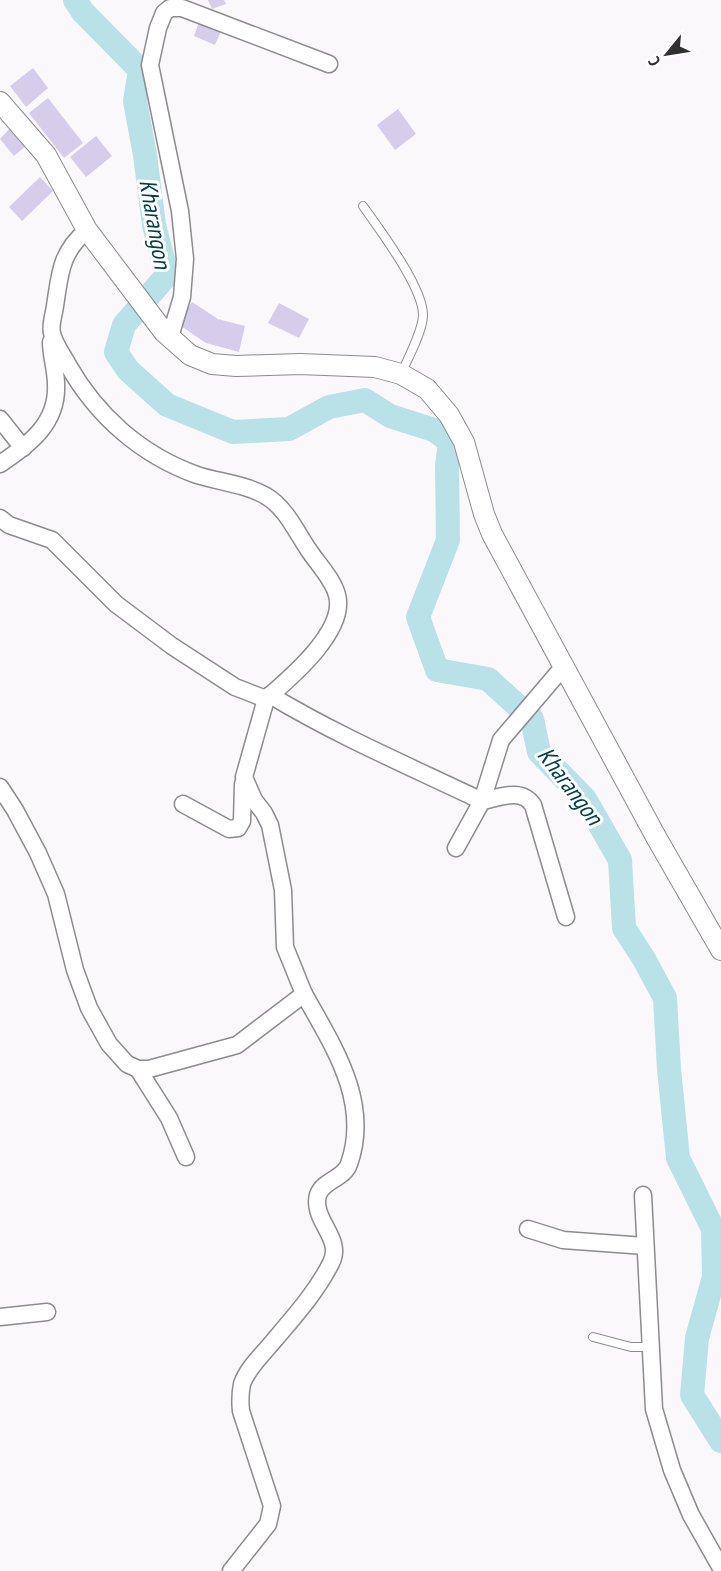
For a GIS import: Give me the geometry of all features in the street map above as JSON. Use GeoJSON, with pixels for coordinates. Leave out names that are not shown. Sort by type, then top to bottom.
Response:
{"type":"FeatureCollection","features":[{"type":"Feature","properties":{"kind":"street"},"geometry":{"type":"LineString","coordinates":[[167,335],[182,297],[185,259],[180,211],[150,64],[158,28],[164,13],[170,8],[182,8],[329,64]]}},
{"type":"Feature","properties":{"kind":"street"},"geometry":{"type":"LineString","coordinates":[[0,102],[46,155],[87,230],[167,335],[190,355],[212,364],[236,366],[300,364],[364,367],[401,374],[427,389],[449,415],[464,442],[484,514],[492,534],[656,837],[721,950]]}},
{"type":"Feature","properties":{"kind":"street"},"geometry":{"type":"LineString","coordinates":[[0,464],[22,448],[46,424],[55,405],[56,381],[51,331],[61,266],[70,247],[87,230]]}},
{"type":"Feature","properties":{"kind":"street"},"geometry":{"type":"LineString","coordinates":[[51,331],[74,374],[108,420],[138,443],[174,465],[197,475],[254,491],[274,502],[292,524],[335,590],[338,609],[327,636],[314,654],[268,697],[244,777],[242,820],[238,828],[229,829],[183,804]]}},
{"type":"Feature","properties":{"kind":"street"},"geometry":{"type":"LineString","coordinates":[[0,419],[22,448]]}},
{"type":"Feature","properties":{"kind":"street"},"geometry":{"type":"LineString","coordinates":[[0,518],[9,525],[52,540],[116,604],[172,646],[235,687],[268,697],[482,801],[514,794],[525,796],[530,800],[566,917]]}},
{"type":"Feature","properties":{"kind":"street"},"geometry":{"type":"LineString","coordinates":[[456,848],[482,801],[498,746],[506,733],[564,666]]}},
{"type":"Feature","properties":{"kind":"street"},"geometry":{"type":"LineString","coordinates":[[231,1571],[268,1524],[272,1506],[241,1411],[240,1396],[243,1383],[249,1370],[298,1311],[330,1265],[334,1256],[334,1247],[317,1208],[317,1199],[319,1191],[325,1185],[346,1170],[356,1136],[354,1103],[348,1079],[340,1058],[304,994],[285,947],[283,890],[270,825],[254,800],[244,777]]}},
{"type":"Feature","properties":{"kind":"street"},"geometry":{"type":"LineString","coordinates":[[0,787],[39,853],[56,894],[75,970],[89,1008],[109,1044],[127,1064],[138,1069],[158,1067],[237,1046],[304,994]]}},
{"type":"Feature","properties":{"kind":"street"},"geometry":{"type":"LineString","coordinates":[[138,1069],[169,1118],[186,1157]]}},
{"type":"Feature","properties":{"kind":"street"},"geometry":{"type":"LineString","coordinates":[[643,1195],[649,1347],[654,1409],[661,1438],[691,1515],[721,1568]]}},
{"type":"Feature","properties":{"kind":"street"},"geometry":{"type":"LineString","coordinates":[[528,1229],[563,1240],[645,1246]]}},
{"type":"Feature","properties":{"kind":"street"},"geometry":{"type":"LineString","coordinates":[[0,1317],[47,1312]]}},
{"type":"Feature","properties":{"kind":"lane"},"geometry":{"type":"LineString","coordinates":[[363,206],[388,241],[416,290],[421,306],[423,317],[401,374]]}},
{"type":"Feature","properties":{"kind":"lane"},"geometry":{"type":"LineString","coordinates":[[593,1337],[631,1347],[649,1347]]}},
{"type":"Feature","properties":{"kind":"building"},"geometry":{"type":"Polygon","coordinates":[[[208,0],[224,0],[226,4],[212,9],[208,0]]]}},
{"type":"Feature","properties":{"kind":"building"},"geometry":{"type":"Polygon","coordinates":[[[200,19],[222,29],[215,45],[194,36],[200,19]]]}},
{"type":"Feature","properties":{"kind":"building"},"geometry":{"type":"Polygon","coordinates":[[[33,68],[48,88],[26,107],[10,86],[33,68]]]}},
{"type":"Feature","properties":{"kind":"building"},"geometry":{"type":"Polygon","coordinates":[[[48,98],[83,143],[64,158],[29,113],[48,98]]]}},
{"type":"Feature","properties":{"kind":"building"},"geometry":{"type":"Polygon","coordinates":[[[398,109],[416,134],[395,150],[377,125],[398,109]]]}},
{"type":"Feature","properties":{"kind":"building"},"geometry":{"type":"Polygon","coordinates":[[[11,127],[27,145],[14,156],[0,139],[11,127]]]}},
{"type":"Feature","properties":{"kind":"building"},"geometry":{"type":"Polygon","coordinates":[[[96,136],[112,156],[86,177],[70,157],[96,136]]]}},
{"type":"Feature","properties":{"kind":"building"},"geometry":{"type":"Polygon","coordinates":[[[40,177],[53,191],[22,221],[9,207],[40,177]]]}},
{"type":"Feature","properties":{"kind":"building"},"geometry":{"type":"Polygon","coordinates":[[[192,302],[218,319],[245,326],[239,352],[206,343],[178,324],[192,302]]]}},
{"type":"Feature","properties":{"kind":"building"},"geometry":{"type":"Polygon","coordinates":[[[279,303],[309,319],[299,338],[268,323],[279,303]]]}},
{"type":"Feature","properties":{"kind":"waterway","name":"Kharangon"},"geometry":{"type":"LineString","coordinates":[[75,0],[83,12],[140,70],[135,101],[154,225],[167,275],[124,325],[116,352],[128,370],[167,405],[233,432],[289,429],[329,407],[365,400],[390,416],[434,430],[450,442],[447,466],[448,540],[418,617],[437,670],[488,679],[532,719],[539,752],[585,799],[620,860],[624,928],[665,998],[678,1158],[713,1229],[714,1277],[697,1338],[692,1395],[721,1441]]}}]}
